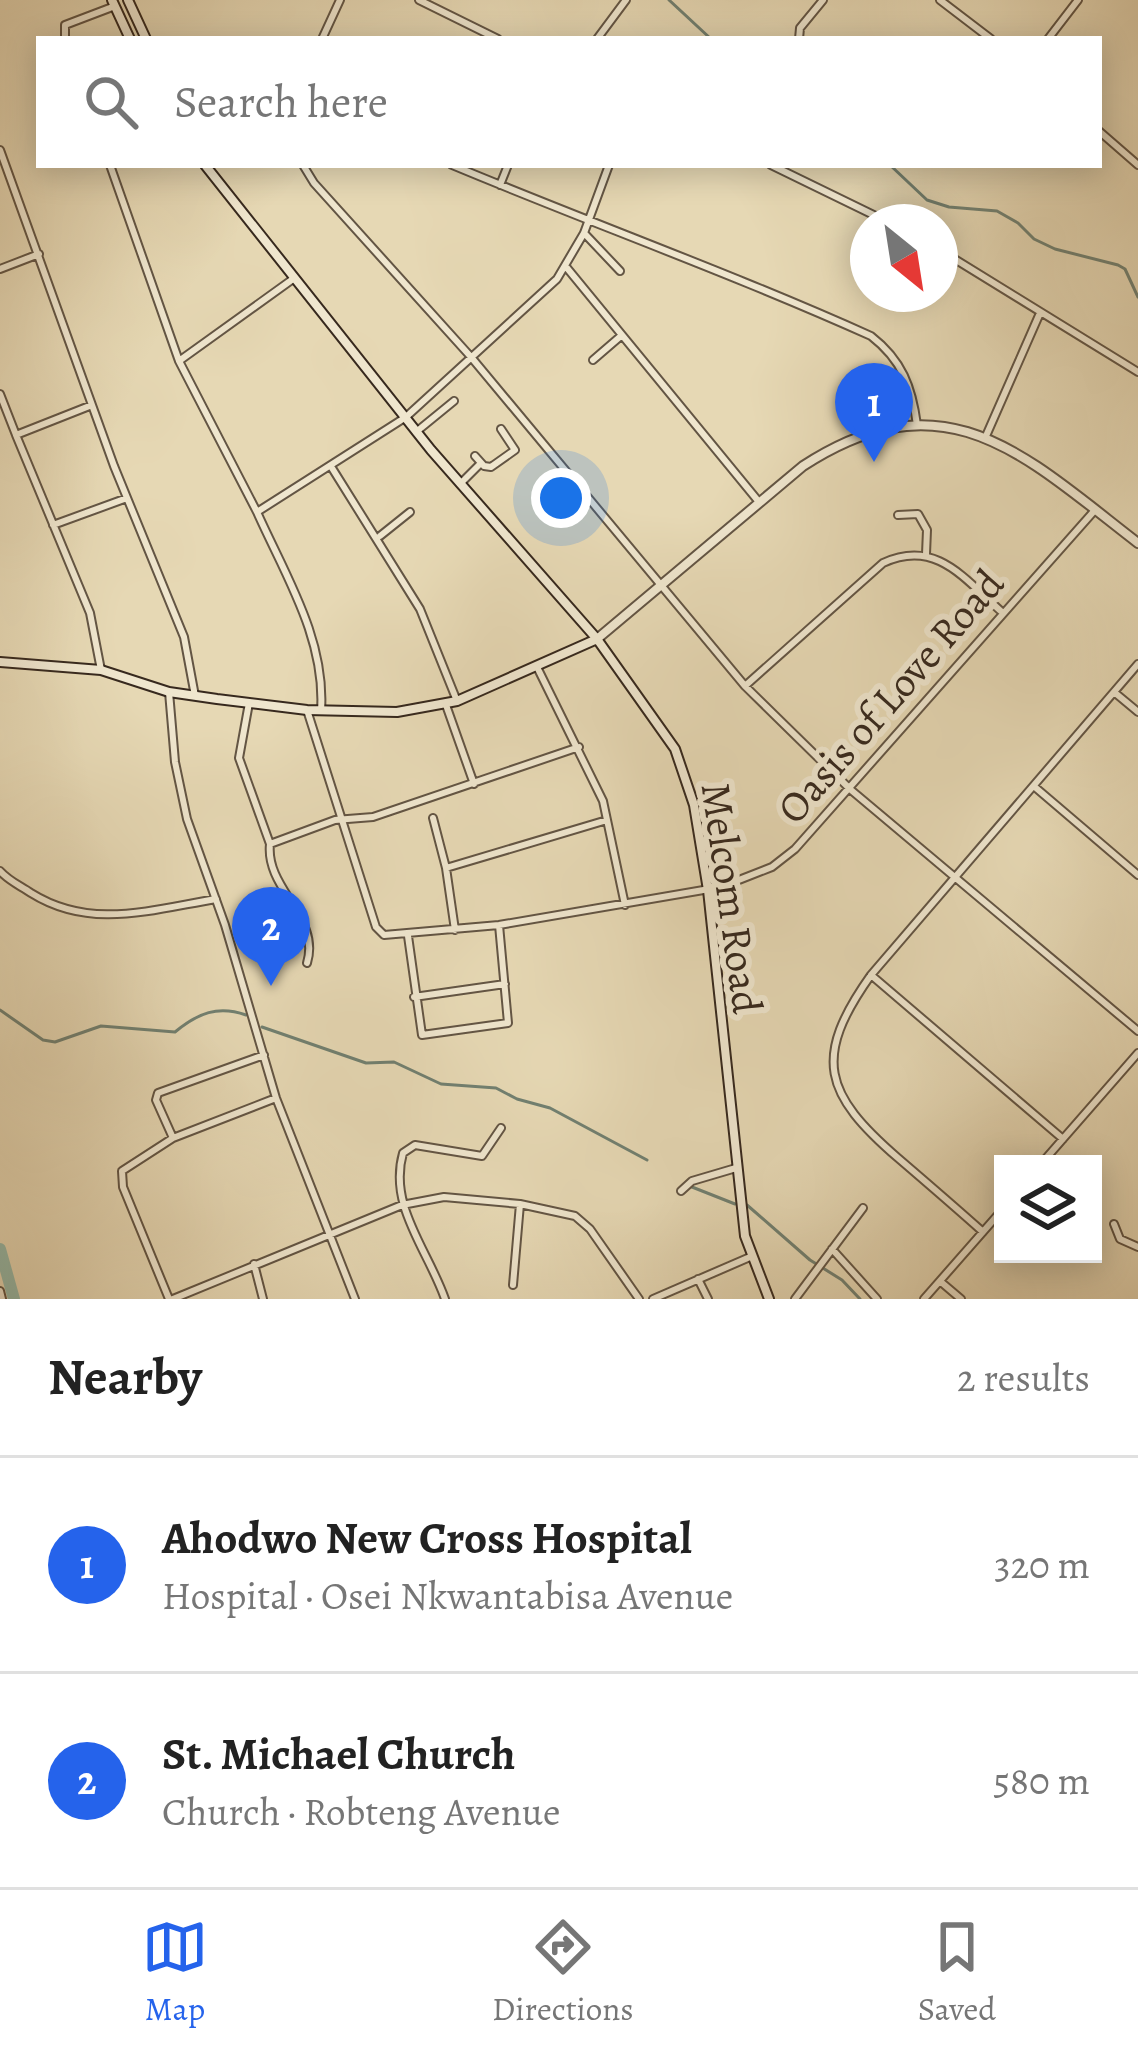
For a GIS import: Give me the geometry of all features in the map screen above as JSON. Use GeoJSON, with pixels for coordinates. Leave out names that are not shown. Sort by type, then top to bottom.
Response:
{"type":"FeatureCollection","features":[{"type":"Feature","properties":{"kind":"main road"},"geometry":{"type":"LineString","coordinates":[[128,0],[145,36]]}},
{"type":"Feature","properties":{"kind":"main road"},"geometry":{"type":"LineString","coordinates":[[114,3],[129,36]]}},
{"type":"Feature","properties":{"kind":"main road","name":"Melcom Road"},"geometry":{"type":"LineString","coordinates":[[207,168],[416,432],[597,639],[675,749],[694,805],[708,890],[736,1168],[751,1257],[769,1299]]}},
{"type":"Feature","properties":{"kind":"main road"},"geometry":{"type":"LineString","coordinates":[[0,662],[101,670],[169,692],[307,710],[397,712],[451,703],[597,639],[759,502],[837,443],[917,425],[986,436],[1029,460],[1138,543]]}},
{"type":"Feature","properties":{"kind":"street"},"geometry":{"type":"LineString","coordinates":[[323,36],[340,0]]}},
{"type":"Feature","properties":{"kind":"street"},"geometry":{"type":"LineString","coordinates":[[419,0],[492,36]]}},
{"type":"Feature","properties":{"kind":"street"},"geometry":{"type":"LineString","coordinates":[[599,36],[626,0]]}},
{"type":"Feature","properties":{"kind":"street"},"geometry":{"type":"LineString","coordinates":[[799,36],[800,28],[823,0]]}},
{"type":"Feature","properties":{"kind":"street"},"geometry":{"type":"LineString","coordinates":[[940,0],[987,36]]}},
{"type":"Feature","properties":{"kind":"street"},"geometry":{"type":"LineString","coordinates":[[1050,36],[1078,0]]}},
{"type":"Feature","properties":{"kind":"street"},"geometry":{"type":"LineString","coordinates":[[65,36],[65,25],[114,3]]}},
{"type":"Feature","properties":{"kind":"street"},"geometry":{"type":"LineString","coordinates":[[1102,134],[1138,165]]}},
{"type":"Feature","properties":{"kind":"street"},"geometry":{"type":"LineString","coordinates":[[0,150],[127,498],[184,637],[194,696]]}},
{"type":"Feature","properties":{"kind":"street"},"geometry":{"type":"LineString","coordinates":[[111,168],[178,362],[257,512],[314,638],[322,711]]}},
{"type":"Feature","properties":{"kind":"street"},"geometry":{"type":"LineString","coordinates":[[304,168],[471,357],[745,686],[851,790],[1138,1030]]}},
{"type":"Feature","properties":{"kind":"street"},"geometry":{"type":"LineString","coordinates":[[459,168],[731,274],[871,336],[886,347],[908,380],[917,425]]}},
{"type":"Feature","properties":{"kind":"street"},"geometry":{"type":"LineString","coordinates":[[500,185],[507,168]]}},
{"type":"Feature","properties":{"kind":"street"},"geometry":{"type":"LineString","coordinates":[[257,512],[406,417],[567,268],[608,168]]}},
{"type":"Feature","properties":{"kind":"street"},"geometry":{"type":"LineString","coordinates":[[777,168],[850,204]]}},
{"type":"Feature","properties":{"kind":"street"},"geometry":{"type":"LineString","coordinates":[[584,233],[620,272]]}},
{"type":"Feature","properties":{"kind":"street"},"geometry":{"type":"LineString","coordinates":[[0,268],[39,254]]}},
{"type":"Feature","properties":{"kind":"street"},"geometry":{"type":"LineString","coordinates":[[958,261],[1138,372]]}},
{"type":"Feature","properties":{"kind":"street"},"geometry":{"type":"LineString","coordinates":[[567,268],[759,502]]}},
{"type":"Feature","properties":{"kind":"street"},"geometry":{"type":"LineString","coordinates":[[178,362],[292,279]]}},
{"type":"Feature","properties":{"kind":"street"},"geometry":{"type":"LineString","coordinates":[[986,436],[1041,311]]}},
{"type":"Feature","properties":{"kind":"street"},"geometry":{"type":"LineString","coordinates":[[592,360],[622,335]]}},
{"type":"Feature","properties":{"kind":"street"},"geometry":{"type":"LineString","coordinates":[[0,394],[90,613],[101,670]]}},
{"type":"Feature","properties":{"kind":"street"},"geometry":{"type":"LineString","coordinates":[[416,432],[454,400]]}},
{"type":"Feature","properties":{"kind":"street"},"geometry":{"type":"LineString","coordinates":[[16,435],[92,405]]}},
{"type":"Feature","properties":{"kind":"street"},"geometry":{"type":"LineString","coordinates":[[460,484],[478,459],[491,466],[515,450],[501,430]]}},
{"type":"Feature","properties":{"kind":"street"},"geometry":{"type":"LineString","coordinates":[[332,468],[379,538],[433,634],[474,784]]}},
{"type":"Feature","properties":{"kind":"street"},"geometry":{"type":"LineString","coordinates":[[53,525],[127,498]]}},
{"type":"Feature","properties":{"kind":"street","name":"Oasis of Love Road"},"geometry":{"type":"LineString","coordinates":[[343,819],[379,932],[384,935],[500,925],[739,882],[783,860],[851,790],[1095,509]]}},
{"type":"Feature","properties":{"kind":"street"},"geometry":{"type":"LineString","coordinates":[[898,515],[914,511],[920,516],[928,533],[926,554]]}},
{"type":"Feature","properties":{"kind":"street"},"geometry":{"type":"LineString","coordinates":[[379,538],[410,512]]}},
{"type":"Feature","properties":{"kind":"street"},"geometry":{"type":"LineString","coordinates":[[745,686],[884,563],[903,554],[926,554],[943,562],[1003,613]]}},
{"type":"Feature","properties":{"kind":"street"},"geometry":{"type":"LineString","coordinates":[[983,1232],[859,1124],[843,1101],[834,1067],[837,1036],[847,1009],[871,975],[1138,664]]}},
{"type":"Feature","properties":{"kind":"street"},"geometry":{"type":"LineString","coordinates":[[537,667],[579,747],[608,820],[626,905]]}},
{"type":"Feature","properties":{"kind":"street"},"geometry":{"type":"LineString","coordinates":[[169,692],[180,790],[276,1098],[355,1299]]}},
{"type":"Feature","properties":{"kind":"street"},"geometry":{"type":"LineString","coordinates":[[1114,692],[1138,712]]}},
{"type":"Feature","properties":{"kind":"street"},"geometry":{"type":"LineString","coordinates":[[249,703],[239,758],[269,844],[270,866],[311,939],[307,963]]}},
{"type":"Feature","properties":{"kind":"street"},"geometry":{"type":"LineString","coordinates":[[307,710],[343,819]]}},
{"type":"Feature","properties":{"kind":"street"},"geometry":{"type":"LineString","coordinates":[[269,844],[343,819],[373,817],[579,747]]}},
{"type":"Feature","properties":{"kind":"street"},"geometry":{"type":"LineString","coordinates":[[1035,787],[1138,875]]}},
{"type":"Feature","properties":{"kind":"street"},"geometry":{"type":"LineString","coordinates":[[433,818],[454,930]]}},
{"type":"Feature","properties":{"kind":"street"},"geometry":{"type":"LineString","coordinates":[[446,868],[608,820]]}},
{"type":"Feature","properties":{"kind":"street"},"geometry":{"type":"LineString","coordinates":[[0,871],[45,902],[80,914],[130,913],[215,899]]}},
{"type":"Feature","properties":{"kind":"street"},"geometry":{"type":"LineString","coordinates":[[408,936],[422,1035],[502,1026],[509,1020],[500,925]]}},
{"type":"Feature","properties":{"kind":"street"},"geometry":{"type":"LineString","coordinates":[[871,975],[1063,1139]]}},
{"type":"Feature","properties":{"kind":"street"},"geometry":{"type":"LineString","coordinates":[[414,997],[505,984]]}},
{"type":"Feature","properties":{"kind":"street"},"geometry":{"type":"LineString","coordinates":[[1049,1155],[1138,1053]]}},
{"type":"Feature","properties":{"kind":"street"},"geometry":{"type":"LineString","coordinates":[[173,1138],[156,1100],[158,1093],[263,1054]]}},
{"type":"Feature","properties":{"kind":"street"},"geometry":{"type":"LineString","coordinates":[[276,1098],[173,1138],[131,1162],[121,1177],[171,1299],[402,1205],[434,1197],[520,1204],[580,1219],[638,1299]]}},
{"type":"Feature","properties":{"kind":"street"},"geometry":{"type":"LineString","coordinates":[[446,1299],[402,1205],[398,1173],[406,1149],[415,1145],[482,1156],[501,1128]]}},
{"type":"Feature","properties":{"kind":"street"},"geometry":{"type":"LineString","coordinates":[[681,1191],[692,1181],[736,1168]]}},
{"type":"Feature","properties":{"kind":"street"},"geometry":{"type":"LineString","coordinates":[[513,1285],[520,1204]]}},
{"type":"Feature","properties":{"kind":"street"},"geometry":{"type":"LineString","coordinates":[[794,1299],[863,1208]]}},
{"type":"Feature","properties":{"kind":"street"},"geometry":{"type":"LineString","coordinates":[[924,1299],[994,1219]]}},
{"type":"Feature","properties":{"kind":"street"},"geometry":{"type":"LineString","coordinates":[[1114,1224],[1120,1239],[1138,1247]]}},
{"type":"Feature","properties":{"kind":"street"},"geometry":{"type":"LineString","coordinates":[[832,1249],[878,1299]]}},
{"type":"Feature","properties":{"kind":"street"},"geometry":{"type":"LineString","coordinates":[[653,1299],[751,1257]]}},
{"type":"Feature","properties":{"kind":"street"},"geometry":{"type":"LineString","coordinates":[[254,1264],[263,1299]]}},
{"type":"Feature","properties":{"kind":"street"},"geometry":{"type":"LineString","coordinates":[[698,1280],[708,1299]]}},
{"type":"Feature","properties":{"kind":"street"},"geometry":{"type":"LineString","coordinates":[[941,1282],[961,1299]]}},
{"type":"Feature","properties":{"kind":"waterway"},"geometry":{"type":"LineString","coordinates":[[669,0],[708,36]]}},
{"type":"Feature","properties":{"kind":"waterway"},"geometry":{"type":"LineString","coordinates":[[893,168],[927,200],[997,211],[1055,249],[1118,265],[1125,269],[1138,297]]}},
{"type":"Feature","properties":{"kind":"waterway"},"geometry":{"type":"LineString","coordinates":[[0,1010],[43,1040],[55,1042],[101,1026],[175,1032],[209,1013],[246,1015]]}},
{"type":"Feature","properties":{"kind":"waterway"},"geometry":{"type":"LineString","coordinates":[[262,1027],[366,1063],[394,1062],[441,1084],[496,1088],[550,1108],[647,1160]]}},
{"type":"Feature","properties":{"kind":"waterway"},"geometry":{"type":"LineString","coordinates":[[692,1187],[735,1204]]}},
{"type":"Feature","properties":{"kind":"waterway"},"geometry":{"type":"LineString","coordinates":[[747,1205],[860,1299]]}},
{"type":"Feature","properties":{"kind":"waterway"},"geometry":{"type":"LineString","coordinates":[[0,1249],[14,1299]]}},
{"type":"Feature","properties":{"kind":"place","name":"Ahodwo New Cross Hospital"},"geometry":{"type":"Point","coordinates":[874,462]}},
{"type":"Feature","properties":{"kind":"place","name":"St. Michael Church"},"geometry":{"type":"Point","coordinates":[271,986]}}]}
